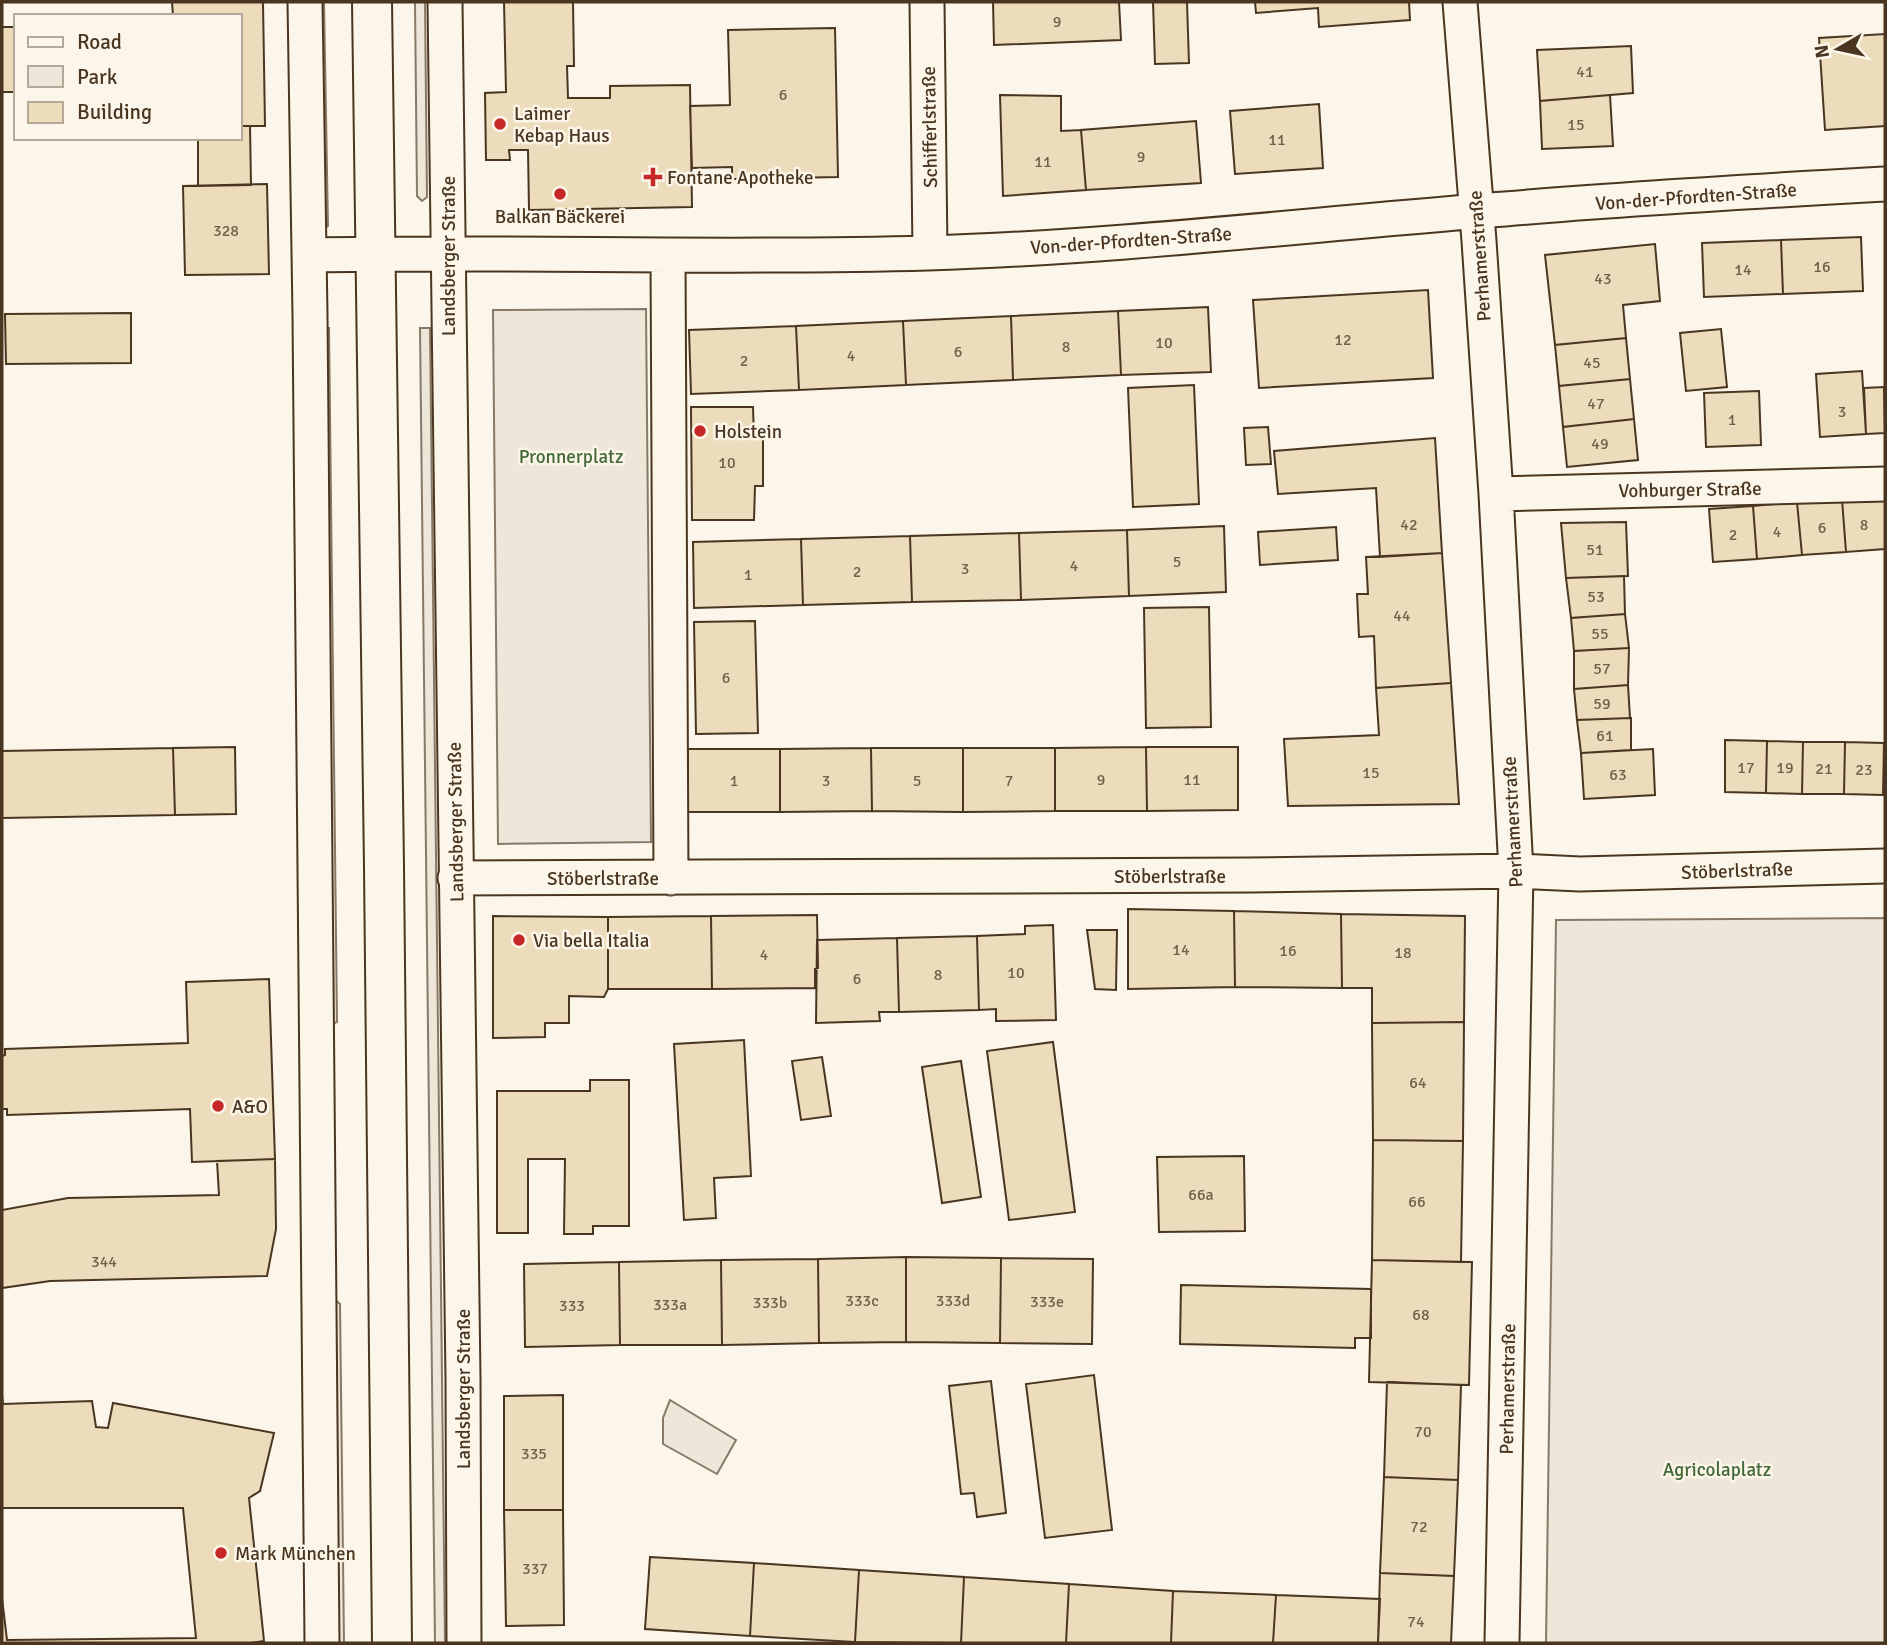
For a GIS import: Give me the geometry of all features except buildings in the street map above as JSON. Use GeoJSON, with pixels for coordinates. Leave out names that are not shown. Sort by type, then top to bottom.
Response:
{"type":"FeatureCollection","features":[{"type":"Feature","properties":{"kind":"main road"},"geometry":{"type":"LineString","coordinates":[[372,2],[392,1643]]}},
{"type":"Feature","properties":{"kind":"street"},"geometry":{"type":"LineString","coordinates":[[305,2],[322,1643]]}},
{"type":"Feature","properties":{"kind":"street","name":"Landsberger Straße"},"geometry":{"type":"LineString","coordinates":[[445,2],[464,1643]]}},
{"type":"Feature","properties":{"kind":"street","name":"Schifferlstraße"},"geometry":{"type":"LineString","coordinates":[[927,2],[930,253]]}},
{"type":"Feature","properties":{"kind":"street","name":"Perhamerstraße"},"geometry":{"type":"LineString","coordinates":[[1460,2],[1496,494],[1516,872],[1502,1643]]}},
{"type":"Feature","properties":{"kind":"street","name":"Von-der-Pfordten-Straße"},"geometry":{"type":"LineString","coordinates":[[375,254],[668,257],[930,253],[1213,236],[1476,211],[1885,184]]}},
{"type":"Feature","properties":{"kind":"street"},"geometry":{"type":"LineString","coordinates":[[309,255],[375,254]]}},
{"type":"Feature","properties":{"kind":"street"},"geometry":{"type":"LineString","coordinates":[[668,257],[671,878]]}},
{"type":"Feature","properties":{"kind":"street","name":"Vohburger Straße"},"geometry":{"type":"LineString","coordinates":[[1496,494],[1885,484]]}},
{"type":"Feature","properties":{"kind":"street","name":"Stöberlstraße"},"geometry":{"type":"LineString","coordinates":[[455,878],[1516,872],[1580,874],[1885,866]]}},
{"type":"Feature","properties":{"kind":"green space"},"geometry":{"type":"Polygon","coordinates":[[[314,2],[324,2],[328,226],[322,230],[314,2]]]}},
{"type":"Feature","properties":{"kind":"green space"},"geometry":{"type":"Polygon","coordinates":[[[415,2],[425,2],[427,197],[422,201],[417,196],[415,2]]]}},
{"type":"Feature","properties":{"kind":"green space","name":"Pronnerplatz"},"geometry":{"type":"Polygon","coordinates":[[[646,309],[651,842],[498,844],[493,310],[646,309]]]}},
{"type":"Feature","properties":{"kind":"green space"},"geometry":{"type":"Polygon","coordinates":[[[319,328],[329,328],[337,1022],[331,1025],[319,328]]]}},
{"type":"Feature","properties":{"kind":"green space"},"geometry":{"type":"Polygon","coordinates":[[[420,328],[430,328],[445,1643],[435,1643],[420,328]]]}},
{"type":"Feature","properties":{"kind":"green space","name":"Agricolaplatz"},"geometry":{"type":"Polygon","coordinates":[[[1885,918],[1885,1643],[1546,1643],[1556,920],[1885,918]]]}},
{"type":"Feature","properties":{"kind":"green space"},"geometry":{"type":"Polygon","coordinates":[[[334,1299],[340,1304],[344,1643],[334,1643],[334,1299]]]}},
{"type":"Feature","properties":{"kind":"green space"},"geometry":{"type":"Polygon","coordinates":[[[670,1400],[736,1440],[717,1474],[663,1444],[663,1418],[670,1400]]]}},
{"type":"Feature","properties":{"kind":"place","name":"Laimer Kebap Haus"},"geometry":{"type":"Point","coordinates":[500,124]}},
{"type":"Feature","properties":{"kind":"place","name":"Fontane Apotheke"},"geometry":{"type":"Point","coordinates":[653,177]}},
{"type":"Feature","properties":{"kind":"place","name":"Balkan Bäckerei"},"geometry":{"type":"Point","coordinates":[560,194]}},
{"type":"Feature","properties":{"kind":"place","name":"Holstein"},"geometry":{"type":"Point","coordinates":[700,431]}},
{"type":"Feature","properties":{"kind":"place","name":"Via bella Italia"},"geometry":{"type":"Point","coordinates":[519,940]}},
{"type":"Feature","properties":{"kind":"place","name":"A&O"},"geometry":{"type":"Point","coordinates":[218,1106]}},
{"type":"Feature","properties":{"kind":"place","name":"Mark München"},"geometry":{"type":"Point","coordinates":[221,1553]}}]}
